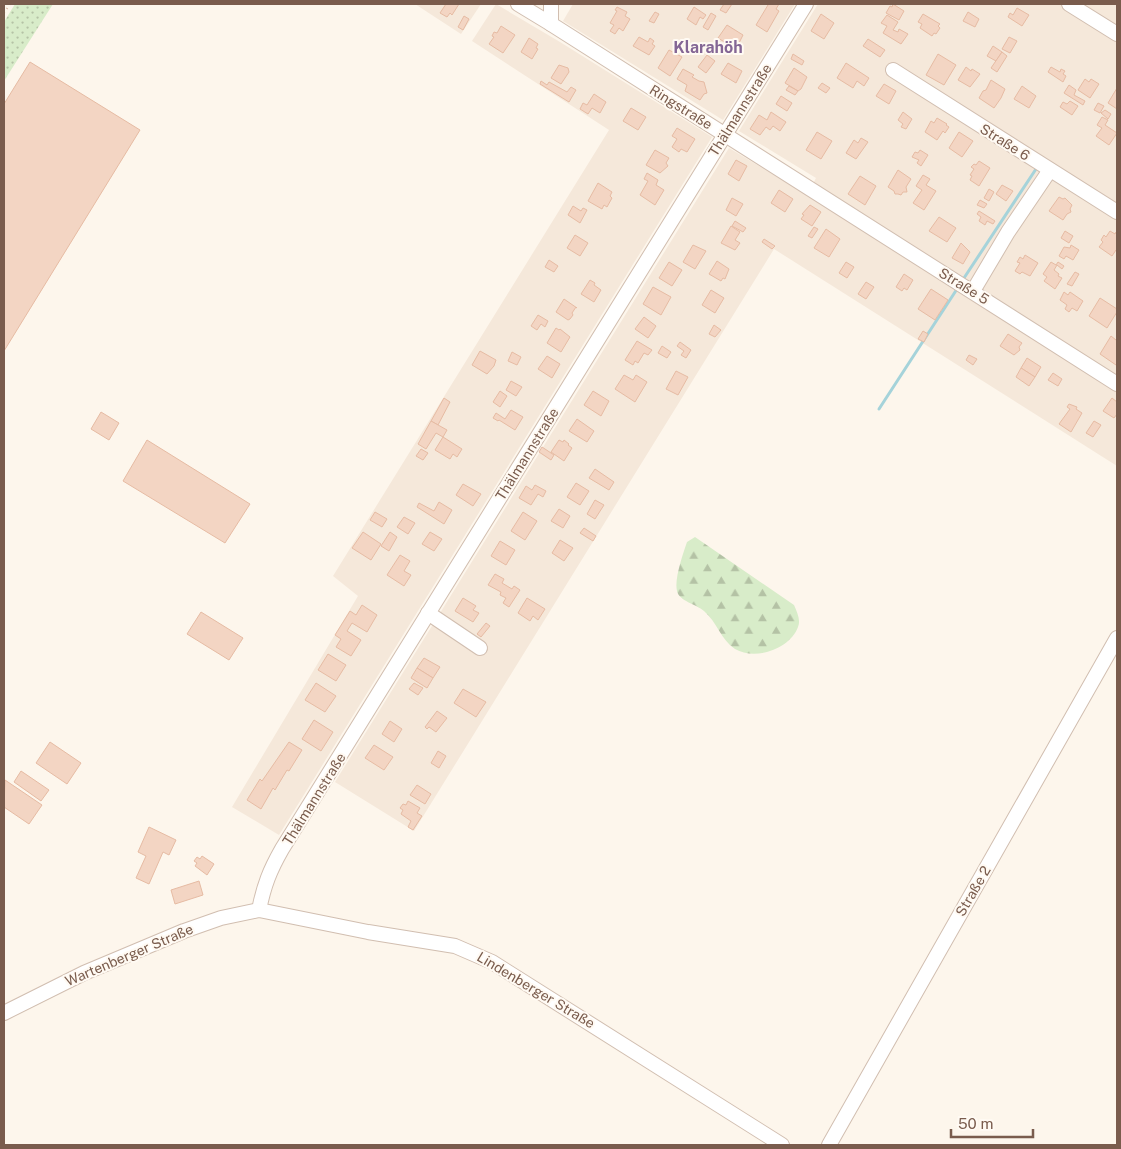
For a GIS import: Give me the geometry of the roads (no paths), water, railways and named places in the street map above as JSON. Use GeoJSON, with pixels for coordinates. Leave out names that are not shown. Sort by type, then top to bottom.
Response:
{"type":"FeatureCollection","features":[{"type":"Feature","properties":{"kind":"street","name":"Ringstraße"},"geometry":{"type":"LineString","coordinates":[[518,4],[811,189]]}},
{"type":"Feature","properties":{"kind":"street"},"geometry":{"type":"LineString","coordinates":[[551,4],[551,24]]}},
{"type":"Feature","properties":{"kind":"street","name":"Thälmannstraße"},"geometry":{"type":"LineString","coordinates":[[259,910],[263,888],[273,864],[806,4]]}},
{"type":"Feature","properties":{"kind":"street"},"geometry":{"type":"LineString","coordinates":[[1069,4],[1117,34]]}},
{"type":"Feature","properties":{"kind":"street","name":"Straße 6"},"geometry":{"type":"LineString","coordinates":[[893,70],[1117,212]]}},
{"type":"Feature","properties":{"kind":"street"},"geometry":{"type":"LineString","coordinates":[[973,291],[1008,232],[1050,170]]}},
{"type":"Feature","properties":{"kind":"street","name":"Straße 5"},"geometry":{"type":"LineString","coordinates":[[811,189],[1117,384]]}},
{"type":"Feature","properties":{"kind":"street"},"geometry":{"type":"LineString","coordinates":[[428,613],[480,648]]}},
{"type":"Feature","properties":{"kind":"street","name":"Straße 2"},"geometry":{"type":"LineString","coordinates":[[829,1145],[1117,638]]}},
{"type":"Feature","properties":{"kind":"street","name":"Wartenberger Straße"},"geometry":{"type":"LineString","coordinates":[[4,1013],[84,973],[184,931],[221,918],[259,910]]}},
{"type":"Feature","properties":{"kind":"street","name":"Lindenberger Straße"},"geometry":{"type":"LineString","coordinates":[[259,910],[368,932],[455,946],[478,955],[628,1046],[782,1145]]}},
{"type":"Feature","properties":{"kind":"waterway"},"geometry":{"type":"LineString","coordinates":[[964,278],[1038,166]]}},
{"type":"Feature","properties":{"kind":"waterway"},"geometry":{"type":"LineString","coordinates":[[879,409],[957,289]]}},
{"type":"Feature","properties":{"kind":"district","name":"Klarahöh"},"geometry":{"type":"Point","coordinates":[708,47]}}]}
